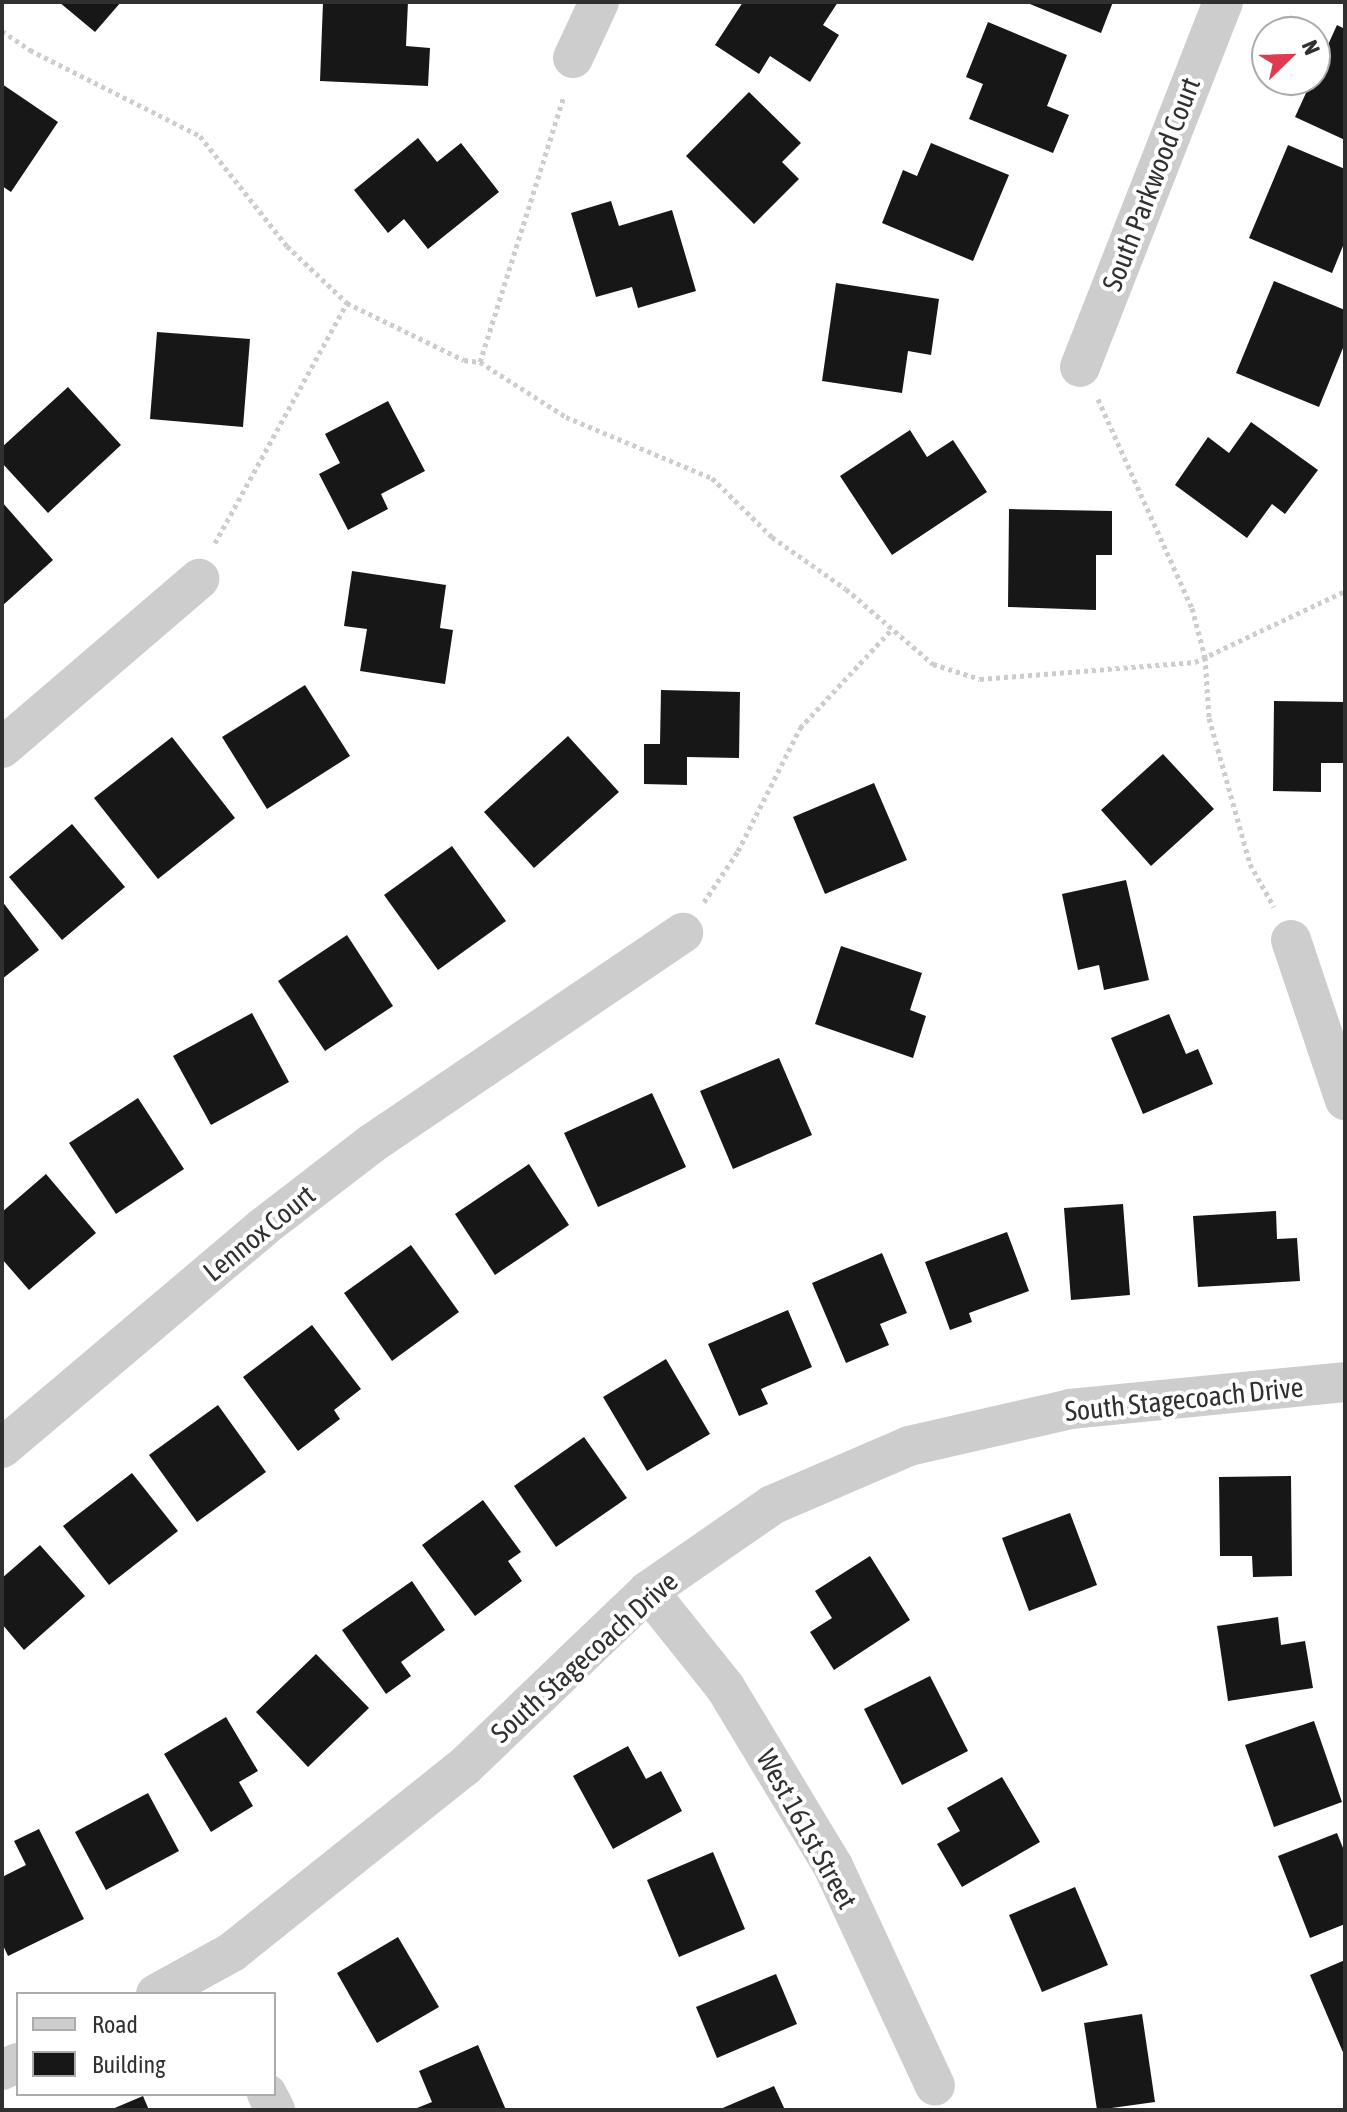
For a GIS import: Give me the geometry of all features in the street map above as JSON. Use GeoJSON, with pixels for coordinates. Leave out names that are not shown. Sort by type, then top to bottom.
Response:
{"type":"FeatureCollection","features":[{"type":"Feature","properties":{"kind":"street"},"geometry":{"type":"LineString","coordinates":[[573,58],[599,2]]}},
{"type":"Feature","properties":{"kind":"street","name":"South Parkwood Court"},"geometry":{"type":"LineString","coordinates":[[1080,367],[1223,2]]}},
{"type":"Feature","properties":{"kind":"street"},"geometry":{"type":"LineString","coordinates":[[2,748],[199,579]]}},
{"type":"Feature","properties":{"kind":"street","name":"Lennox Court"},"geometry":{"type":"LineString","coordinates":[[2,1448],[262,1228],[371,1144],[683,933]]}},
{"type":"Feature","properties":{"kind":"street"},"geometry":{"type":"LineString","coordinates":[[1291,940],[1345,1100]]}},
{"type":"Feature","properties":{"kind":"street","name":"South Stagecoach Drive"},"geometry":{"type":"LineString","coordinates":[[164,1992],[206,1982],[232,1952],[464,1767],[648,1591],[772,1505],[909,1446],[1070,1409],[1345,1382]]}},
{"type":"Feature","properties":{"kind":"street","name":"West 161st Street"},"geometry":{"type":"LineString","coordinates":[[648,1591],[725,1687],[833,1866],[935,2086]]}},
{"type":"Feature","properties":{"kind":"path"},"geometry":{"type":"LineString","coordinates":[[2,31],[43,57],[200,136],[287,246],[347,303],[464,360],[480,362],[566,417],[712,478],[772,537],[933,664],[980,679],[1195,662],[1345,591]]}},
{"type":"Feature","properties":{"kind":"path"},"geometry":{"type":"LineString","coordinates":[[480,362],[557,128],[573,58]]}},
{"type":"Feature","properties":{"kind":"path"},"geometry":{"type":"LineString","coordinates":[[199,579],[230,511],[347,303]]}},
{"type":"Feature","properties":{"kind":"path"},"geometry":{"type":"LineString","coordinates":[[1080,367],[1114,426],[1192,608],[1205,657],[1209,718],[1248,857],[1291,940]]}},
{"type":"Feature","properties":{"kind":"path"},"geometry":{"type":"LineString","coordinates":[[683,933],[738,851],[800,728],[892,629]]}},
{"type":"Feature","properties":{"kind":"building"},"geometry":{"type":"Polygon","coordinates":[[[59,2],[121,2],[95,32],[59,2]]]}},
{"type":"Feature","properties":{"kind":"building"},"geometry":{"type":"Polygon","coordinates":[[[323,2],[408,2],[406,46],[430,48],[428,86],[320,81],[323,2]]]}},
{"type":"Feature","properties":{"kind":"building"},"geometry":{"type":"Polygon","coordinates":[[[743,2],[838,2],[823,25],[839,35],[810,82],[770,56],[759,74],[715,45],[743,2]]]}},
{"type":"Feature","properties":{"kind":"building"},"geometry":{"type":"Polygon","coordinates":[[[1025,2],[1113,2],[1101,33],[1025,2]]]}},
{"type":"Feature","properties":{"kind":"building"},"geometry":{"type":"Polygon","coordinates":[[[988,22],[1067,55],[1047,106],[1069,115],[1053,153],[969,119],[983,84],[966,77],[988,22]]]}},
{"type":"Feature","properties":{"kind":"building"},"geometry":{"type":"Polygon","coordinates":[[[1337,25],[1345,29],[1345,140],[1295,117],[1305,96],[1331,96],[1331,38],[1337,25]]]}},
{"type":"Feature","properties":{"kind":"building"},"geometry":{"type":"Polygon","coordinates":[[[2,84],[58,122],[11,192],[2,186],[2,84]]]}},
{"type":"Feature","properties":{"kind":"building"},"geometry":{"type":"Polygon","coordinates":[[[749,92],[801,143],[782,162],[799,179],[754,224],[686,156],[749,92]]]}},
{"type":"Feature","properties":{"kind":"building"},"geometry":{"type":"Polygon","coordinates":[[[418,138],[437,162],[461,143],[499,192],[428,249],[404,219],[388,233],[354,190],[418,138]]]}},
{"type":"Feature","properties":{"kind":"building"},"geometry":{"type":"Polygon","coordinates":[[[931,143],[1009,175],[973,261],[882,223],[903,170],[917,176],[931,143]]]}},
{"type":"Feature","properties":{"kind":"building"},"geometry":{"type":"Polygon","coordinates":[[[1288,145],[1345,169],[1345,241],[1332,273],[1249,238],[1288,145]]]}},
{"type":"Feature","properties":{"kind":"building"},"geometry":{"type":"Polygon","coordinates":[[[611,201],[619,226],[672,210],[696,291],[638,308],[632,287],[596,297],[571,213],[611,201]]]}},
{"type":"Feature","properties":{"kind":"building"},"geometry":{"type":"Polygon","coordinates":[[[1274,281],[1345,310],[1345,343],[1319,407],[1236,373],[1274,281]]]}},
{"type":"Feature","properties":{"kind":"building"},"geometry":{"type":"Polygon","coordinates":[[[836,283],[939,299],[931,355],[908,351],[902,393],[822,381],[836,283]]]}},
{"type":"Feature","properties":{"kind":"building"},"geometry":{"type":"Polygon","coordinates":[[[157,332],[250,339],[243,427],[150,419],[157,332]]]}},
{"type":"Feature","properties":{"kind":"building"},"geometry":{"type":"Polygon","coordinates":[[[68,387],[121,445],[48,513],[2,463],[2,447],[68,387]]]}},
{"type":"Feature","properties":{"kind":"building"},"geometry":{"type":"Polygon","coordinates":[[[388,401],[425,471],[381,494],[388,509],[348,530],[319,474],[340,463],[325,434],[388,401]]]}},
{"type":"Feature","properties":{"kind":"building"},"geometry":{"type":"Polygon","coordinates":[[[1251,422],[1318,470],[1285,514],[1272,504],[1247,538],[1175,485],[1208,437],[1229,453],[1251,422]]]}},
{"type":"Feature","properties":{"kind":"building"},"geometry":{"type":"Polygon","coordinates":[[[910,430],[927,457],[953,440],[987,492],[892,555],[840,476],[910,430]]]}},
{"type":"Feature","properties":{"kind":"building"},"geometry":{"type":"Polygon","coordinates":[[[2,502],[53,560],[2,606],[2,502]]]}},
{"type":"Feature","properties":{"kind":"building"},"geometry":{"type":"Polygon","coordinates":[[[1009,509],[1112,511],[1112,555],[1096,555],[1096,610],[1008,607],[1009,509]]]}},
{"type":"Feature","properties":{"kind":"building"},"geometry":{"type":"Polygon","coordinates":[[[352,571],[446,585],[440,628],[453,630],[445,684],[360,671],[367,629],[344,626],[352,571]]]}},
{"type":"Feature","properties":{"kind":"building"},"geometry":{"type":"Polygon","coordinates":[[[305,685],[350,756],[267,809],[222,737],[305,685]]]}},
{"type":"Feature","properties":{"kind":"building"},"geometry":{"type":"Polygon","coordinates":[[[661,690],[740,692],[739,758],[687,757],[687,785],[644,784],[644,744],[660,744],[661,690]]]}},
{"type":"Feature","properties":{"kind":"building"},"geometry":{"type":"Polygon","coordinates":[[[1274,701],[1345,702],[1345,763],[1321,763],[1321,792],[1273,791],[1274,701]]]}},
{"type":"Feature","properties":{"kind":"building"},"geometry":{"type":"Polygon","coordinates":[[[568,736],[619,792],[534,868],[484,812],[568,736]]]}},
{"type":"Feature","properties":{"kind":"building"},"geometry":{"type":"Polygon","coordinates":[[[172,737],[235,818],[158,879],[94,798],[172,737]]]}},
{"type":"Feature","properties":{"kind":"building"},"geometry":{"type":"Polygon","coordinates":[[[1163,754],[1214,809],[1151,866],[1101,810],[1163,754]]]}},
{"type":"Feature","properties":{"kind":"building"},"geometry":{"type":"Polygon","coordinates":[[[874,783],[907,860],[825,894],[793,817],[874,783]]]}},
{"type":"Feature","properties":{"kind":"building"},"geometry":{"type":"Polygon","coordinates":[[[72,824],[125,887],[62,940],[9,877],[72,824]]]}},
{"type":"Feature","properties":{"kind":"building"},"geometry":{"type":"Polygon","coordinates":[[[452,846],[506,921],[438,970],[384,895],[452,846]]]}},
{"type":"Feature","properties":{"kind":"building"},"geometry":{"type":"Polygon","coordinates":[[[1126,880],[1149,980],[1104,990],[1099,965],[1078,970],[1062,894],[1126,880]]]}},
{"type":"Feature","properties":{"kind":"building"},"geometry":{"type":"Polygon","coordinates":[[[2,901],[39,950],[2,979],[2,901]]]}},
{"type":"Feature","properties":{"kind":"building"},"geometry":{"type":"Polygon","coordinates":[[[347,935],[393,1006],[325,1051],[278,981],[347,935]]]}},
{"type":"Feature","properties":{"kind":"building"},"geometry":{"type":"Polygon","coordinates":[[[841,946],[922,973],[910,1010],[926,1016],[913,1058],[815,1024],[841,946]]]}},
{"type":"Feature","properties":{"kind":"building"},"geometry":{"type":"Polygon","coordinates":[[[252,1013],[289,1082],[211,1125],[173,1056],[252,1013]]]}},
{"type":"Feature","properties":{"kind":"building"},"geometry":{"type":"Polygon","coordinates":[[[1169,1014],[1186,1054],[1198,1049],[1213,1084],[1143,1114],[1111,1038],[1169,1014]]]}},
{"type":"Feature","properties":{"kind":"building"},"geometry":{"type":"Polygon","coordinates":[[[779,1058],[812,1135],[733,1169],[700,1091],[779,1058]]]}},
{"type":"Feature","properties":{"kind":"building"},"geometry":{"type":"Polygon","coordinates":[[[652,1093],[686,1167],[598,1207],[564,1133],[652,1093]]]}},
{"type":"Feature","properties":{"kind":"building"},"geometry":{"type":"Polygon","coordinates":[[[138,1098],[184,1169],[116,1214],[69,1143],[138,1098]]]}},
{"type":"Feature","properties":{"kind":"building"},"geometry":{"type":"Polygon","coordinates":[[[529,1164],[569,1225],[495,1275],[455,1214],[529,1164]]]}},
{"type":"Feature","properties":{"kind":"building"},"geometry":{"type":"Polygon","coordinates":[[[46,1174],[96,1233],[29,1290],[2,1259],[2,1212],[46,1174]]]}},
{"type":"Feature","properties":{"kind":"building"},"geometry":{"type":"Polygon","coordinates":[[[1123,1204],[1130,1295],[1071,1300],[1064,1208],[1123,1204]]]}},
{"type":"Feature","properties":{"kind":"building"},"geometry":{"type":"Polygon","coordinates":[[[1276,1211],[1277,1239],[1297,1238],[1300,1281],[1198,1287],[1193,1216],[1276,1211]]]}},
{"type":"Feature","properties":{"kind":"building"},"geometry":{"type":"Polygon","coordinates":[[[1007,1232],[1029,1291],[969,1313],[972,1322],[950,1330],[925,1262],[1007,1232]]]}},
{"type":"Feature","properties":{"kind":"building"},"geometry":{"type":"Polygon","coordinates":[[[411,1245],[459,1312],[392,1361],[344,1293],[411,1245]]]}},
{"type":"Feature","properties":{"kind":"building"},"geometry":{"type":"Polygon","coordinates":[[[882,1253],[907,1313],[880,1324],[889,1345],[846,1363],[812,1283],[882,1253]]]}},
{"type":"Feature","properties":{"kind":"building"},"geometry":{"type":"Polygon","coordinates":[[[788,1310],[812,1367],[761,1389],[768,1404],[739,1416],[708,1344],[788,1310]]]}},
{"type":"Feature","properties":{"kind":"building"},"geometry":{"type":"Polygon","coordinates":[[[312,1325],[361,1389],[334,1410],[340,1419],[298,1451],[243,1377],[312,1325]]]}},
{"type":"Feature","properties":{"kind":"building"},"geometry":{"type":"Polygon","coordinates":[[[666,1359],[710,1434],[647,1471],[603,1397],[666,1359]]]}},
{"type":"Feature","properties":{"kind":"building"},"geometry":{"type":"Polygon","coordinates":[[[218,1405],[266,1472],[197,1522],[149,1455],[218,1405]]]}},
{"type":"Feature","properties":{"kind":"building"},"geometry":{"type":"Polygon","coordinates":[[[584,1437],[627,1498],[556,1547],[514,1486],[584,1437]]]}},
{"type":"Feature","properties":{"kind":"building"},"geometry":{"type":"Polygon","coordinates":[[[132,1473],[178,1531],[109,1585],[63,1526],[132,1473]]]}},
{"type":"Feature","properties":{"kind":"building"},"geometry":{"type":"Polygon","coordinates":[[[1291,1476],[1292,1576],[1253,1577],[1252,1556],[1220,1556],[1219,1477],[1291,1476]]]}},
{"type":"Feature","properties":{"kind":"building"},"geometry":{"type":"Polygon","coordinates":[[[483,1500],[521,1552],[508,1561],[522,1581],[475,1616],[422,1545],[483,1500]]]}},
{"type":"Feature","properties":{"kind":"building"},"geometry":{"type":"Polygon","coordinates":[[[1070,1513],[1097,1585],[1029,1611],[1002,1538],[1070,1513]]]}},
{"type":"Feature","properties":{"kind":"building"},"geometry":{"type":"Polygon","coordinates":[[[40,1545],[85,1596],[24,1650],[2,1624],[2,1578],[40,1545]]]}},
{"type":"Feature","properties":{"kind":"building"},"geometry":{"type":"Polygon","coordinates":[[[870,1556],[910,1620],[834,1670],[810,1632],[832,1618],[815,1591],[870,1556]]]}},
{"type":"Feature","properties":{"kind":"building"},"geometry":{"type":"Polygon","coordinates":[[[412,1581],[445,1630],[401,1662],[411,1676],[386,1694],[342,1630],[412,1581]]]}},
{"type":"Feature","properties":{"kind":"building"},"geometry":{"type":"Polygon","coordinates":[[[1278,1617],[1281,1645],[1305,1641],[1313,1688],[1228,1701],[1217,1626],[1278,1617]]]}},
{"type":"Feature","properties":{"kind":"building"},"geometry":{"type":"Polygon","coordinates":[[[316,1654],[369,1708],[308,1767],[256,1712],[316,1654]]]}},
{"type":"Feature","properties":{"kind":"building"},"geometry":{"type":"Polygon","coordinates":[[[930,1676],[968,1751],[902,1785],[864,1709],[930,1676]]]}},
{"type":"Feature","properties":{"kind":"building"},"geometry":{"type":"Polygon","coordinates":[[[226,1717],[258,1771],[239,1782],[253,1806],[211,1832],[164,1754],[226,1717]]]}},
{"type":"Feature","properties":{"kind":"building"},"geometry":{"type":"Polygon","coordinates":[[[1314,1721],[1342,1802],[1274,1827],[1245,1745],[1314,1721]]]}},
{"type":"Feature","properties":{"kind":"building"},"geometry":{"type":"Polygon","coordinates":[[[628,1746],[646,1779],[661,1771],[682,1811],[613,1849],[573,1776],[628,1746]]]}},
{"type":"Feature","properties":{"kind":"building"},"geometry":{"type":"Polygon","coordinates":[[[1002,1777],[1040,1842],[962,1887],[937,1844],[960,1831],[947,1808],[1002,1777]]]}},
{"type":"Feature","properties":{"kind":"building"},"geometry":{"type":"Polygon","coordinates":[[[148,1793],[179,1851],[106,1890],[75,1832],[148,1793]]]}},
{"type":"Feature","properties":{"kind":"building"},"geometry":{"type":"Polygon","coordinates":[[[39,1829],[84,1919],[8,1956],[2,1943],[2,1877],[26,1865],[14,1841],[39,1829]]]}},
{"type":"Feature","properties":{"kind":"building"},"geometry":{"type":"Polygon","coordinates":[[[1337,1833],[1345,1853],[1345,1924],[1310,1938],[1278,1856],[1337,1833]]]}},
{"type":"Feature","properties":{"kind":"building"},"geometry":{"type":"Polygon","coordinates":[[[713,1852],[745,1929],[679,1957],[647,1880],[713,1852]]]}},
{"type":"Feature","properties":{"kind":"building"},"geometry":{"type":"Polygon","coordinates":[[[1075,1887],[1108,1965],[1042,1992],[1009,1915],[1075,1887]]]}},
{"type":"Feature","properties":{"kind":"building"},"geometry":{"type":"Polygon","coordinates":[[[398,1937],[439,2007],[377,2043],[337,1973],[398,1937]]]}},
{"type":"Feature","properties":{"kind":"building"},"geometry":{"type":"Polygon","coordinates":[[[1345,1960],[1345,2057],[1310,1975],[1345,1960]]]}},
{"type":"Feature","properties":{"kind":"building"},"geometry":{"type":"Polygon","coordinates":[[[776,1974],[797,2024],[717,2058],[696,2007],[776,1974]]]}},
{"type":"Feature","properties":{"kind":"building"},"geometry":{"type":"Polygon","coordinates":[[[1142,2014],[1155,2102],[1097,2110],[1084,2023],[1142,2014]]]}},
{"type":"Feature","properties":{"kind":"building"},"geometry":{"type":"Polygon","coordinates":[[[478,2045],[506,2110],[412,2110],[432,2102],[419,2071],[478,2045]]]}},
{"type":"Feature","properties":{"kind":"building"},"geometry":{"type":"Polygon","coordinates":[[[774,2086],[785,2110],[718,2110],[774,2086]]]}},
{"type":"Feature","properties":{"kind":"building"},"geometry":{"type":"Polygon","coordinates":[[[143,2096],[149,2110],[110,2110],[143,2096]]]}}]}
